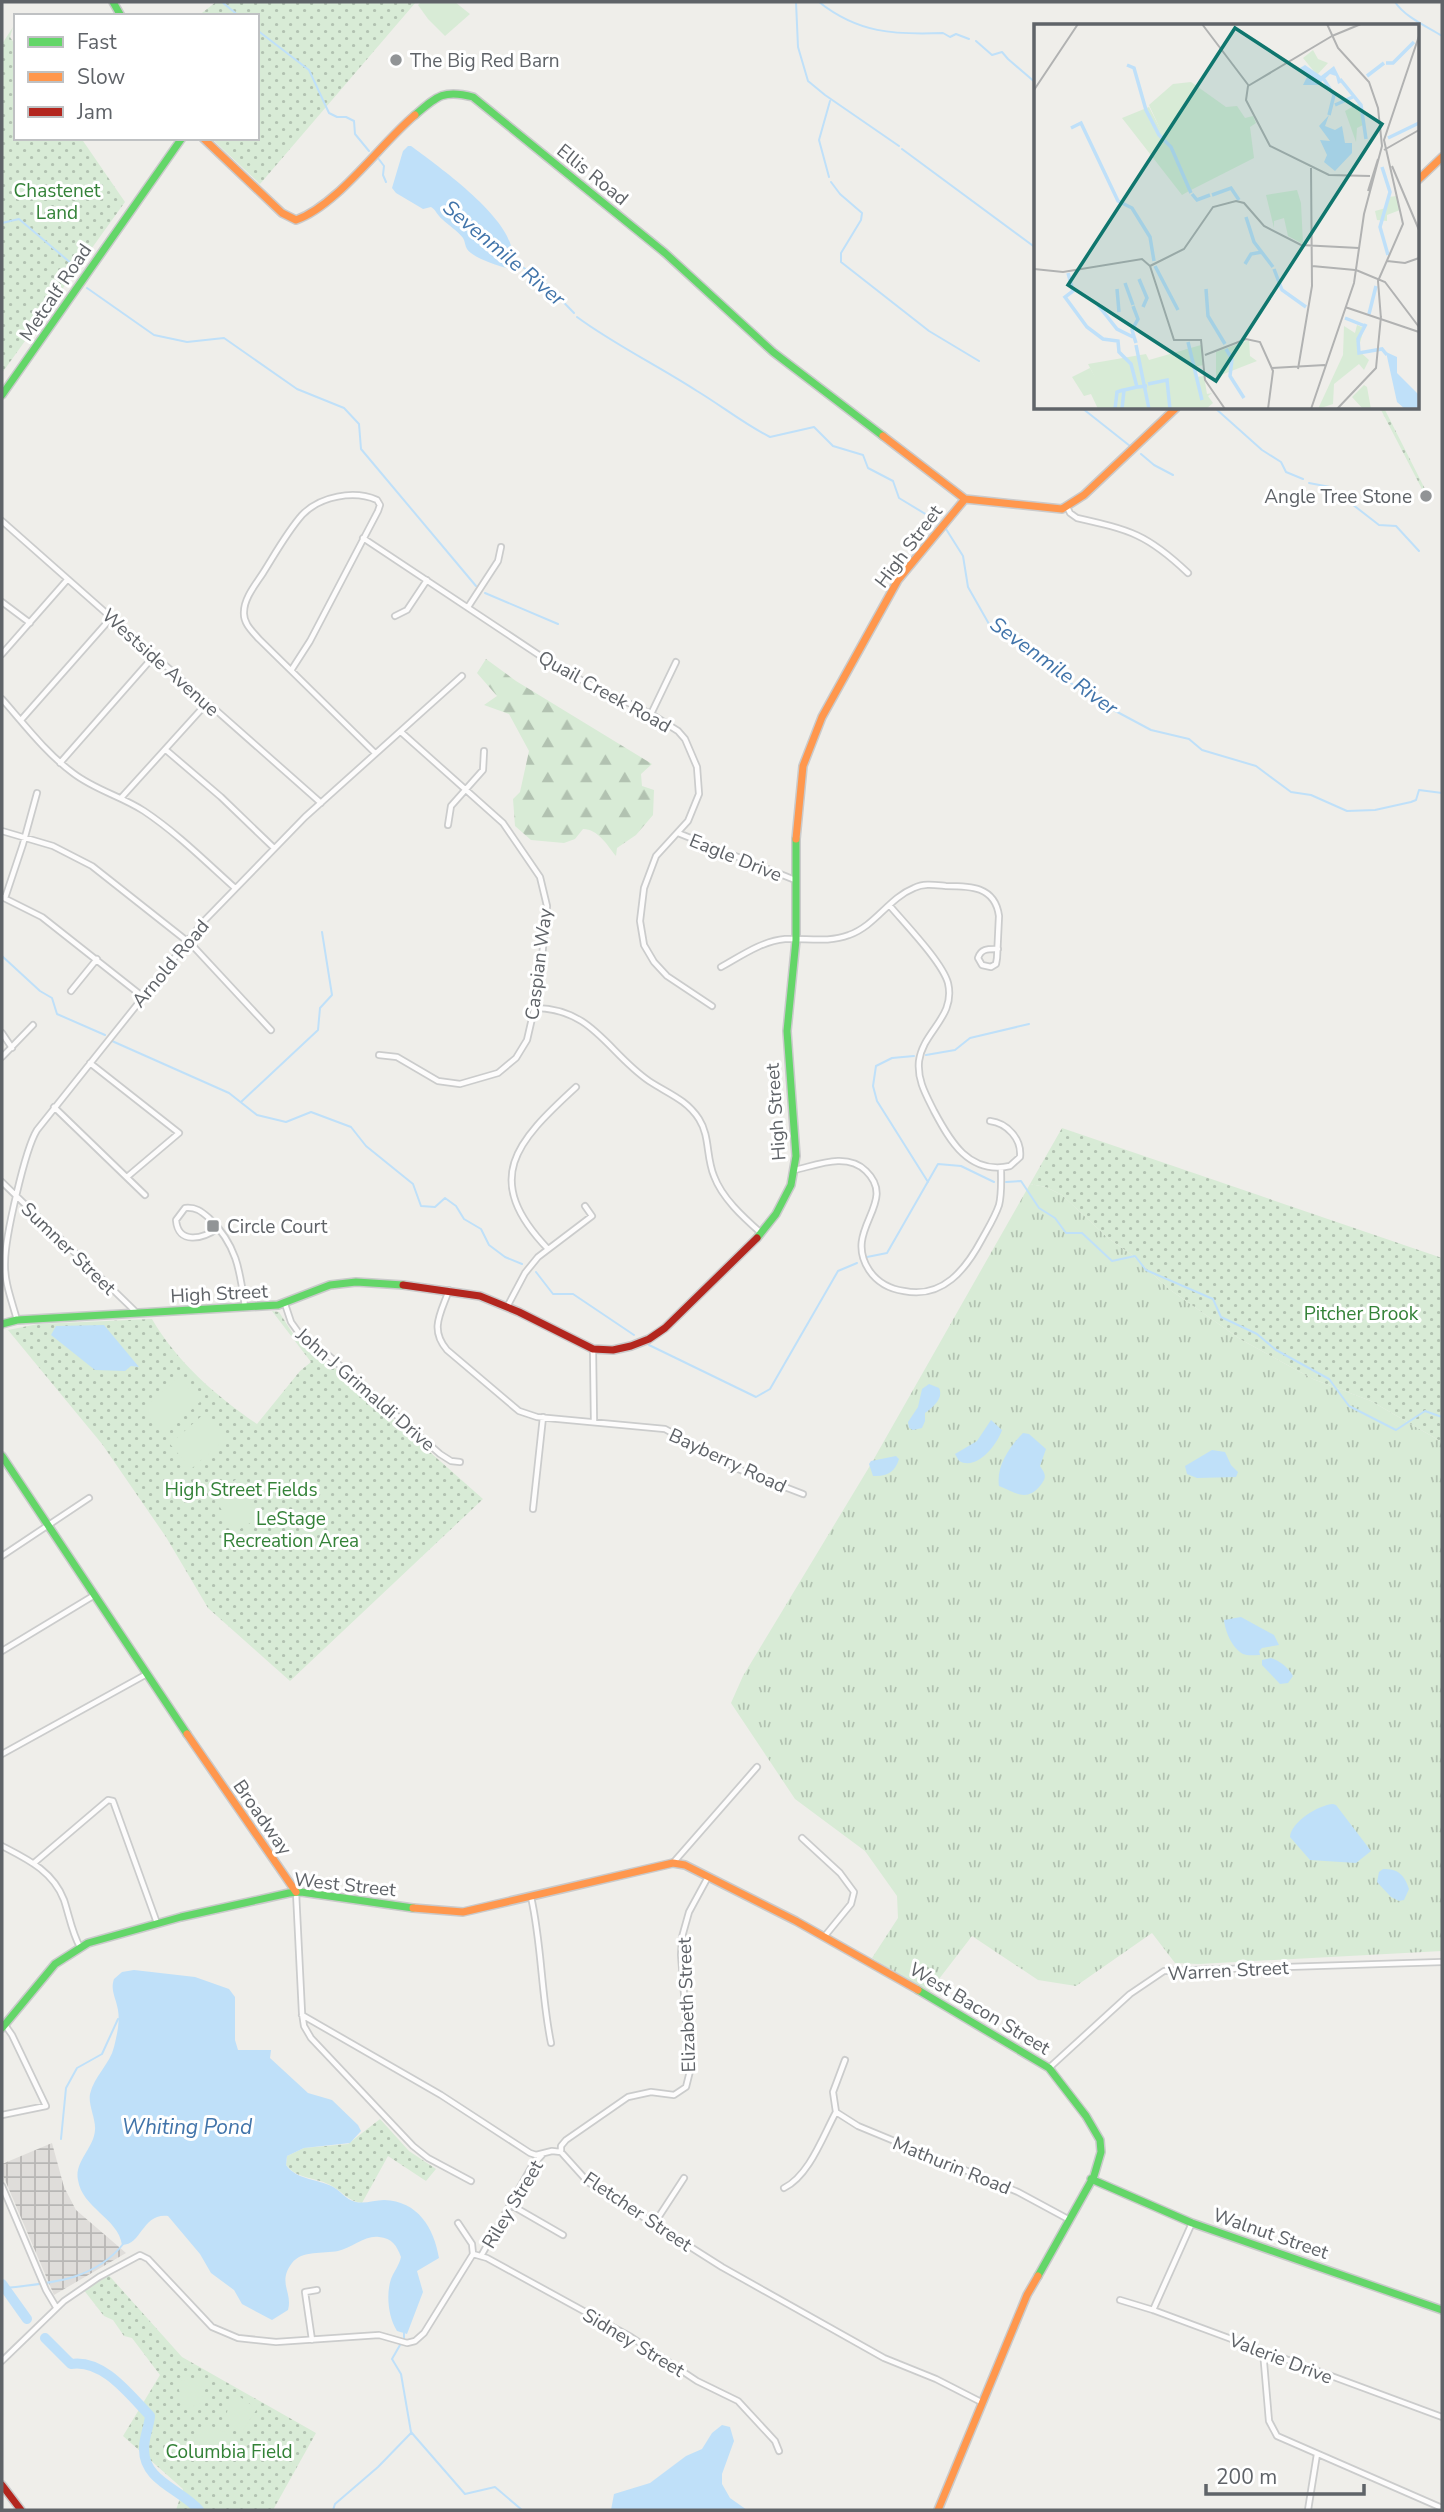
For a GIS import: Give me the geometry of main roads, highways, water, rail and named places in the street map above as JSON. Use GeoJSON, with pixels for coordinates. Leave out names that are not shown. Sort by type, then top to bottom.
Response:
{"type":"FeatureCollection","features":[{"type":"Feature","properties":{"kind":"water"},"geometry":{"type":"Polygon","coordinates":[[[408,146],[471,193],[499,223],[512,252],[507,268],[485,261],[470,252],[461,235],[431,207],[423,209],[396,193],[392,188],[403,151],[408,146]]]}},
{"type":"Feature","properties":{"kind":"water"},"geometry":{"type":"Polygon","coordinates":[[[104,1325],[139,1367],[131,1366],[125,1371],[95,1370],[51,1335],[56,1326],[104,1325]]]}},
{"type":"Feature","properties":{"kind":"water"},"geometry":{"type":"Polygon","coordinates":[[[929,1384],[939,1388],[939,1399],[925,1413],[922,1428],[913,1430],[909,1428],[908,1422],[918,1407],[922,1389],[929,1384]]]}},
{"type":"Feature","properties":{"kind":"water"},"geometry":{"type":"Polygon","coordinates":[[[991,1420],[1002,1430],[996,1443],[979,1460],[966,1463],[959,1461],[955,1454],[977,1441],[991,1420]]]}},
{"type":"Feature","properties":{"kind":"water"},"geometry":{"type":"Polygon","coordinates":[[[1023,1433],[1029,1434],[1046,1449],[1040,1466],[1045,1478],[1035,1491],[1026,1495],[999,1486],[1005,1458],[1023,1433]]]}},
{"type":"Feature","properties":{"kind":"water"},"geometry":{"type":"Polygon","coordinates":[[[1212,1450],[1225,1452],[1238,1472],[1236,1477],[1197,1478],[1187,1474],[1185,1466],[1212,1450]]]}},
{"type":"Feature","properties":{"kind":"water"},"geometry":{"type":"Polygon","coordinates":[[[896,1456],[899,1459],[893,1470],[882,1476],[873,1476],[869,1464],[871,1461],[896,1456]]]}},
{"type":"Feature","properties":{"kind":"water"},"geometry":{"type":"Polygon","coordinates":[[[1241,1617],[1274,1635],[1279,1645],[1262,1648],[1260,1655],[1243,1654],[1230,1639],[1224,1620],[1241,1617]]]}},
{"type":"Feature","properties":{"kind":"water"},"geometry":{"type":"Polygon","coordinates":[[[1271,1658],[1284,1665],[1291,1673],[1293,1676],[1288,1683],[1280,1684],[1262,1665],[1262,1660],[1271,1658]]]}},
{"type":"Feature","properties":{"kind":"water"},"geometry":{"type":"Polygon","coordinates":[[[1333,1804],[1371,1851],[1356,1863],[1310,1860],[1290,1837],[1295,1826],[1306,1815],[1320,1807],[1333,1804]]]}},
{"type":"Feature","properties":{"kind":"water"},"geometry":{"type":"Polygon","coordinates":[[[1383,1869],[1397,1871],[1405,1880],[1409,1889],[1404,1900],[1391,1897],[1377,1882],[1379,1872],[1383,1869]]]}},
{"type":"Feature","properties":{"kind":"water","name":"Whiting Pond"},"geometry":{"type":"Polygon","coordinates":[[[134,1970],[195,1977],[229,1989],[235,1997],[235,2040],[238,2050],[271,2050],[270,2058],[308,2093],[332,2100],[358,2125],[361,2131],[350,2143],[304,2148],[287,2156],[286,2165],[300,2176],[333,2187],[352,2201],[396,2202],[406,2205],[422,2218],[433,2236],[439,2258],[417,2271],[423,2292],[407,2334],[397,2331],[390,2312],[389,2285],[401,2257],[396,2246],[387,2239],[369,2238],[338,2251],[307,2254],[296,2259],[288,2270],[285,2282],[289,2298],[288,2310],[272,2320],[242,2304],[234,2290],[211,2273],[200,2254],[168,2216],[153,2219],[134,2240],[122,2245],[114,2227],[86,2198],[81,2190],[78,2173],[81,2161],[94,2137],[90,2094],[112,2053],[117,2033],[119,2015],[113,1983],[122,1972],[134,1970]]]}},
{"type":"Feature","properties":{"kind":"water"},"geometry":{"type":"Polygon","coordinates":[[[722,2425],[730,2427],[734,2441],[722,2474],[722,2484],[730,2498],[747,2510],[611,2510],[614,2494],[650,2483],[686,2456],[702,2449],[712,2433],[722,2425]]]}},
{"type":"Feature","properties":{"kind":"waterway","name":"Sevenmile River"},"geometry":{"type":"LineString","coordinates":[[222,2],[237,14]]}},
{"type":"Feature","properties":{"kind":"waterway"},"geometry":{"type":"LineString","coordinates":[[796,2],[798,47],[808,81],[899,146]]}},
{"type":"Feature","properties":{"kind":"waterway"},"geometry":{"type":"LineString","coordinates":[[819,2],[848,20],[877,30],[943,33],[950,37],[956,34],[969,39]]}},
{"type":"Feature","properties":{"kind":"waterway"},"geometry":{"type":"LineString","coordinates":[[1395,2],[1410,17],[1442,36]]}},
{"type":"Feature","properties":{"kind":"waterway","name":"Sevenmile River"},"geometry":{"type":"LineString","coordinates":[[259,32],[309,70],[329,113],[354,121],[355,134],[369,151]]}},
{"type":"Feature","properties":{"kind":"waterway"},"geometry":{"type":"LineString","coordinates":[[976,41],[992,55],[1002,52],[1034,81]]}},
{"type":"Feature","properties":{"kind":"waterway"},"geometry":{"type":"LineString","coordinates":[[829,177],[819,140],[830,101]]}},
{"type":"Feature","properties":{"kind":"waterway"},"geometry":{"type":"LineString","coordinates":[[902,149],[1034,247]]}},
{"type":"Feature","properties":{"kind":"waterway","name":"Sevenmile River"},"geometry":{"type":"LineString","coordinates":[[378,158],[384,166],[383,175],[386,182]]}},
{"type":"Feature","properties":{"kind":"waterway"},"geometry":{"type":"LineString","coordinates":[[831,182],[840,194],[862,213],[861,220],[841,253],[841,262],[929,331],[979,361]]}},
{"type":"Feature","properties":{"kind":"waterway"},"geometry":{"type":"LineString","coordinates":[[2,223],[19,219],[79,270]]}},
{"type":"Feature","properties":{"kind":"waterway","name":"Sevenmile River"},"geometry":{"type":"LineString","coordinates":[[511,259],[544,282],[574,313]]}},
{"type":"Feature","properties":{"kind":"waterway"},"geometry":{"type":"LineString","coordinates":[[87,288],[154,335],[187,342],[224,338],[297,389],[344,408],[359,424],[361,449],[476,586]]}},
{"type":"Feature","properties":{"kind":"waterway","name":"Sevenmile River"},"geometry":{"type":"LineString","coordinates":[[577,317],[770,437],[814,427],[833,446],[863,455],[868,468],[893,481],[899,498],[937,521]]}},
{"type":"Feature","properties":{"kind":"waterway"},"geometry":{"type":"LineString","coordinates":[[1085,410],[1130,446]]}},
{"type":"Feature","properties":{"kind":"waterway"},"geometry":{"type":"LineString","coordinates":[[1217,410],[1262,450],[1281,462],[1286,472],[1303,479]]}},
{"type":"Feature","properties":{"kind":"waterway"},"geometry":{"type":"LineString","coordinates":[[1141,454],[1173,475]]}},
{"type":"Feature","properties":{"kind":"waterway"},"geometry":{"type":"LineString","coordinates":[[1309,483],[1330,487],[1379,525],[1396,526],[1419,551]]}},
{"type":"Feature","properties":{"kind":"waterway","name":"Sevenmile River"},"geometry":{"type":"LineString","coordinates":[[946,529],[963,556],[968,587],[989,624],[1093,699],[1151,730],[1189,739],[1202,750],[1256,766],[1291,792],[1311,795],[1347,811],[1375,810],[1411,802],[1416,800],[1419,790],[1442,793]]}},
{"type":"Feature","properties":{"kind":"waterway"},"geometry":{"type":"LineString","coordinates":[[485,593],[558,624]]}},
{"type":"Feature","properties":{"kind":"waterway"},"geometry":{"type":"LineString","coordinates":[[241,1102],[318,1030],[320,1008],[332,995],[322,932]]}},
{"type":"Feature","properties":{"kind":"waterway"},"geometry":{"type":"LineString","coordinates":[[2,956],[40,991],[52,998],[57,1014],[105,1035]]}},
{"type":"Feature","properties":{"kind":"waterway"},"geometry":{"type":"LineString","coordinates":[[926,1055],[955,1050],[970,1038],[1029,1024]]}},
{"type":"Feature","properties":{"kind":"waterway"},"geometry":{"type":"LineString","coordinates":[[112,1041],[229,1093],[257,1115],[286,1122],[311,1112],[351,1127],[366,1146],[413,1184],[421,1206],[435,1207],[445,1198],[456,1206],[464,1219],[481,1229],[489,1245],[505,1257],[522,1264]]}},
{"type":"Feature","properties":{"kind":"waterway"},"geometry":{"type":"LineString","coordinates":[[914,1056],[892,1058],[876,1066],[873,1086],[877,1101],[928,1182]]}},
{"type":"Feature","properties":{"kind":"waterway"},"geometry":{"type":"LineString","coordinates":[[867,1257],[887,1253],[938,1164],[961,1166],[994,1182]]}},
{"type":"Feature","properties":{"kind":"waterway"},"geometry":{"type":"LineString","coordinates":[[1006,1182],[1021,1181],[1039,1208],[1055,1218],[1066,1233],[1082,1233],[1112,1261],[1135,1256],[1146,1270],[1213,1299],[1221,1317],[1257,1334],[1276,1350],[1329,1379],[1349,1406],[1396,1430],[1425,1411],[1442,1417]]}},
{"type":"Feature","properties":{"kind":"waterway"},"geometry":{"type":"LineString","coordinates":[[649,1345],[756,1397],[770,1389],[838,1271],[857,1263]]}},
{"type":"Feature","properties":{"kind":"waterway"},"geometry":{"type":"LineString","coordinates":[[536,1272],[553,1294],[573,1294],[634,1335]]}},
{"type":"Feature","properties":{"kind":"waterway"},"geometry":{"type":"LineString","coordinates":[[61,2139],[66,2088],[77,2068],[102,2054],[118,2019]]}},
{"type":"Feature","properties":{"kind":"waterway"},"geometry":{"type":"LineString","coordinates":[[6,2288],[55,2282],[85,2273],[112,2256],[124,2243]]}},
{"type":"Feature","properties":{"kind":"waterway"},"geometry":{"type":"LineString","coordinates":[[2,2284],[27,2319]]}},
{"type":"Feature","properties":{"kind":"waterway"},"geometry":{"type":"LineString","coordinates":[[404,2333],[392,2359],[401,2374],[411,2432],[465,2494],[495,2487],[522,2510]]}},
{"type":"Feature","properties":{"kind":"waterway"},"geometry":{"type":"LineString","coordinates":[[45,2338],[71,2364],[83,2364],[105,2372],[150,2416],[144,2448],[150,2469],[164,2484],[199,2510]]}},
{"type":"Feature","properties":{"kind":"waterway"},"geometry":{"type":"LineString","coordinates":[[333,2510],[335,2504],[378,2467],[411,2433]]}},
{"type":"Feature","properties":{"kind":"place","name":"The Big Red Barn"},"geometry":{"type":"Point","coordinates":[396,60]}},
{"type":"Feature","properties":{"kind":"place","name":"Angle Tree Stone"},"geometry":{"type":"Point","coordinates":[1426,496]}},
{"type":"Feature","properties":{"kind":"place","name":"Circle Court"},"geometry":{"type":"Point","coordinates":[213,1226]}},
{"type":"Feature","properties":{"kind":"park label","name":"Chastenet Land"},"geometry":{"type":"Point","coordinates":[57,201]}},
{"type":"Feature","properties":{"kind":"park label","name":"Pitcher Brook"},"geometry":{"type":"Point","coordinates":[1361,1313]}},
{"type":"Feature","properties":{"kind":"park label","name":"High Street Fields"},"geometry":{"type":"Point","coordinates":[241,1489]}},
{"type":"Feature","properties":{"kind":"park label","name":"LeStage Recreation Area"},"geometry":{"type":"Point","coordinates":[291,1529]}},
{"type":"Feature","properties":{"kind":"park label","name":"Columbia Field"},"geometry":{"type":"Point","coordinates":[229,2451]}}]}
